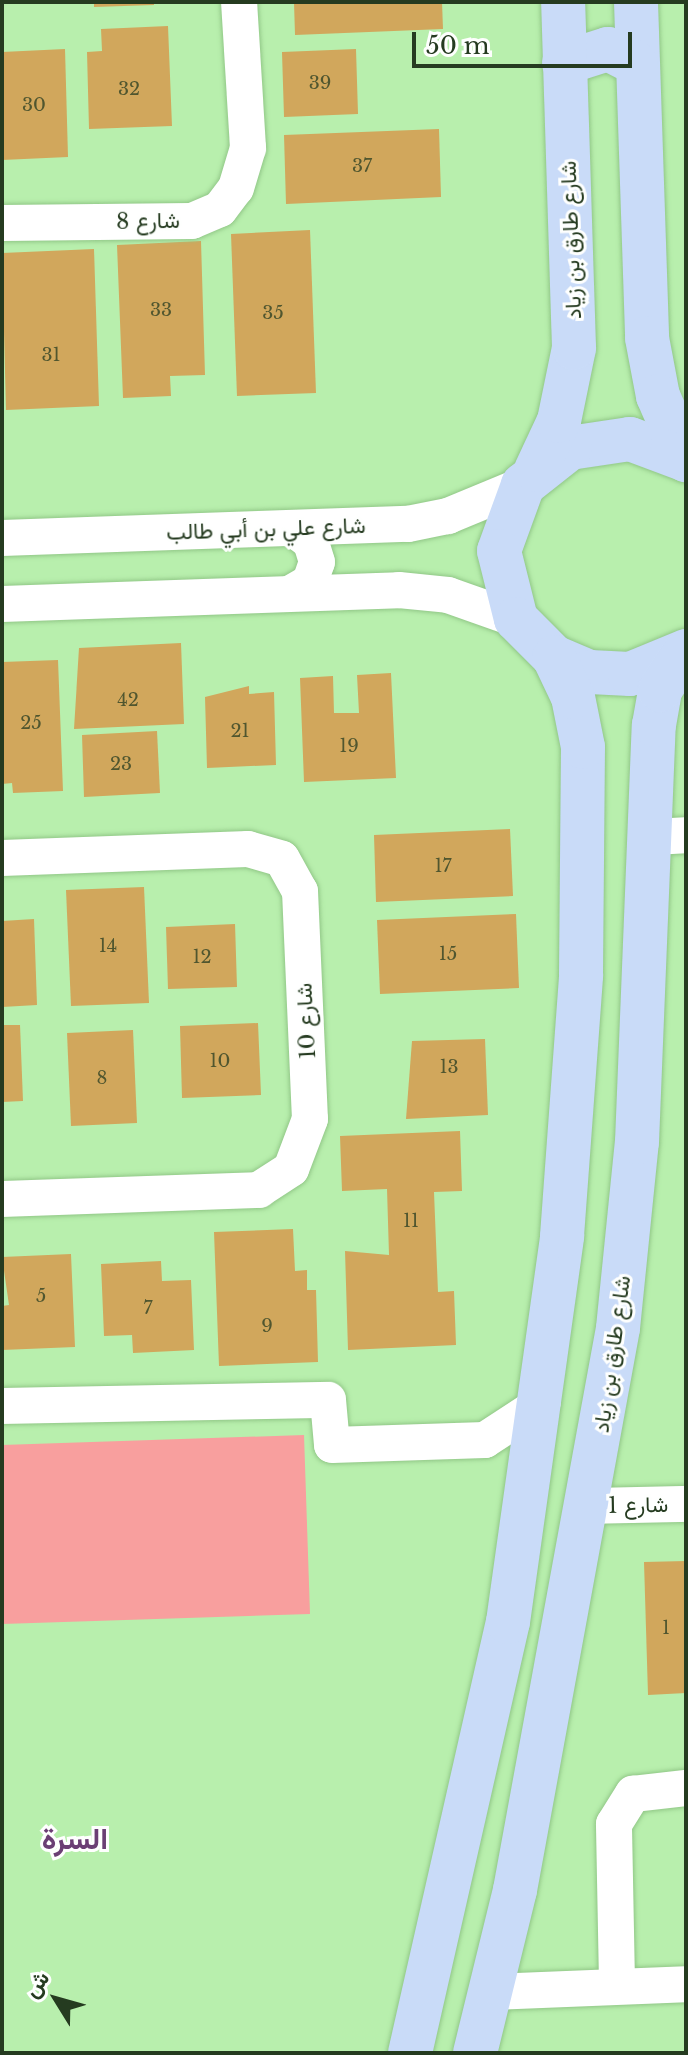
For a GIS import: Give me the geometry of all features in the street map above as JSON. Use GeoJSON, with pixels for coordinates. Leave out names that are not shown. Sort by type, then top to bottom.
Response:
{"type":"FeatureCollection","features":[{"type":"Feature","properties":{"kind":"main road"},"geometry":{"type":"LineString","coordinates":[[564,5],[608,14],[636,3],[648,347],[658,396],[686,460]]}},
{"type":"Feature","properties":{"kind":"main road","name":"شارع طارق بن زياد"},"geometry":{"type":"LineString","coordinates":[[516,619],[499,551],[529,478],[559,421],[574,348],[564,5]]}},
{"type":"Feature","properties":{"kind":"main road"},"geometry":{"type":"LineString","coordinates":[[564,63],[608,49],[636,63]]}},
{"type":"Feature","properties":{"kind":"main road"},"geometry":{"type":"LineString","coordinates":[[529,478],[570,448],[609,438],[650,443],[686,460]]}},
{"type":"Feature","properties":{"kind":"main road"},"geometry":{"type":"LineString","coordinates":[[410,2053],[508,1622],[543,1402],[572,1133],[583,747],[573,697],[554,657],[516,619]]}},
{"type":"Feature","properties":{"kind":"main road"},"geometry":{"type":"LineString","coordinates":[[554,657],[610,674],[650,670],[686,652]]}},
{"type":"Feature","properties":{"kind":"main road","name":"شارع طارق بن زياد"},"geometry":{"type":"LineString","coordinates":[[475,2053],[491,1992],[589,1506],[628,1243],[669,836],[657,701],[686,652]]}},
{"type":"Feature","properties":{"kind":"main road"},"geometry":{"type":"LineString","coordinates":[[572,1133],[580,1157],[603,1168],[627,1159],[637,1142]]}},
{"type":"Feature","properties":{"kind":"main road"},"geometry":{"type":"LineString","coordinates":[[562,1236],[574,1217],[595,1210],[616,1217],[628,1243]]}},
{"type":"Feature","properties":{"kind":"street","name":"شارع 8"},"geometry":{"type":"LineString","coordinates":[[2,223],[192,221],[220,209],[241,177],[248,148],[239,2]]}},
{"type":"Feature","properties":{"kind":"street","name":"شارع علي بن أبي طالب"},"geometry":{"type":"LineString","coordinates":[[2,538],[294,529],[428,521],[529,478]]}},
{"type":"Feature","properties":{"kind":"street"},"geometry":{"type":"LineString","coordinates":[[291,593],[310,582],[317,562],[311,542],[294,529]]}},
{"type":"Feature","properties":{"kind":"street"},"geometry":{"type":"LineString","coordinates":[[2,604],[421,591],[516,619]]}},
{"type":"Feature","properties":{"kind":"street","name":"شارع 10"},"geometry":{"type":"LineString","coordinates":[[2,858],[235,849],[282,859],[300,891],[310,1119],[291,1169],[259,1190],[2,1199]]}},
{"type":"Feature","properties":{"kind":"street"},"geometry":{"type":"LineString","coordinates":[[2,1406],[328,1400],[332,1445],[485,1440],[543,1402]]}},
{"type":"Feature","properties":{"kind":"street","name":"شارع 1"},"geometry":{"type":"LineString","coordinates":[[589,1506],[686,1504]]}},
{"type":"Feature","properties":{"kind":"street"},"geometry":{"type":"LineString","coordinates":[[617,1983],[614,1824],[633,1794],[686,1788]]}},
{"type":"Feature","properties":{"kind":"street"},"geometry":{"type":"LineString","coordinates":[[491,1992],[617,1983],[686,1984]]}},
{"type":"Feature","properties":{"kind":"shaded area"},"geometry":{"type":"Polygon","coordinates":[[[304,1435],[310,1614],[2,1624],[2,1445],[304,1435]]]}},
{"type":"Feature","properties":{"kind":"building"},"geometry":{"type":"Polygon","coordinates":[[[94,2],[154,2],[154,5],[94,7],[94,2]]]}},
{"type":"Feature","properties":{"kind":"building"},"geometry":{"type":"Polygon","coordinates":[[[294,2],[442,2],[443,29],[295,35],[294,2]]]}},
{"type":"Feature","properties":{"kind":"building"},"geometry":{"type":"Polygon","coordinates":[[[168,26],[172,126],[89,129],[87,52],[102,51],[101,29],[168,26]]]}},
{"type":"Feature","properties":{"kind":"building"},"geometry":{"type":"Polygon","coordinates":[[[65,49],[68,157],[2,160],[2,52],[65,49]]]}},
{"type":"Feature","properties":{"kind":"building"},"geometry":{"type":"Polygon","coordinates":[[[356,49],[358,114],[284,117],[282,52],[356,49]]]}},
{"type":"Feature","properties":{"kind":"building"},"geometry":{"type":"Polygon","coordinates":[[[439,129],[441,197],[286,204],[284,135],[439,129]]]}},
{"type":"Feature","properties":{"kind":"building"},"geometry":{"type":"Polygon","coordinates":[[[310,230],[316,393],[237,396],[231,234],[310,230]]]}},
{"type":"Feature","properties":{"kind":"building"},"geometry":{"type":"Polygon","coordinates":[[[201,241],[205,375],[170,376],[171,396],[123,398],[117,245],[201,241]]]}},
{"type":"Feature","properties":{"kind":"building"},"geometry":{"type":"Polygon","coordinates":[[[94,249],[99,406],[6,410],[2,253],[94,249]]]}},
{"type":"Feature","properties":{"kind":"building"},"geometry":{"type":"Polygon","coordinates":[[[181,643],[184,724],[74,729],[79,648],[181,643]]]}},
{"type":"Feature","properties":{"kind":"building"},"geometry":{"type":"Polygon","coordinates":[[[58,660],[63,791],[13,793],[12,783],[2,784],[2,662],[58,660]]]}},
{"type":"Feature","properties":{"kind":"building"},"geometry":{"type":"Polygon","coordinates":[[[391,673],[396,778],[304,782],[300,678],[333,676],[334,713],[359,713],[357,675],[391,673]]]}},
{"type":"Feature","properties":{"kind":"building"},"geometry":{"type":"Polygon","coordinates":[[[249,686],[249,694],[274,692],[276,765],[207,768],[205,697],[249,686]]]}},
{"type":"Feature","properties":{"kind":"building"},"geometry":{"type":"Polygon","coordinates":[[[157,731],[160,793],[84,797],[82,735],[157,731]]]}},
{"type":"Feature","properties":{"kind":"building"},"geometry":{"type":"Polygon","coordinates":[[[510,829],[513,896],[376,902],[374,835],[510,829]]]}},
{"type":"Feature","properties":{"kind":"building"},"geometry":{"type":"Polygon","coordinates":[[[144,887],[149,1003],[71,1006],[66,890],[144,887]]]}},
{"type":"Feature","properties":{"kind":"building"},"geometry":{"type":"Polygon","coordinates":[[[516,914],[519,988],[380,994],[377,920],[516,914]]]}},
{"type":"Feature","properties":{"kind":"building"},"geometry":{"type":"Polygon","coordinates":[[[34,919],[37,1005],[2,1007],[2,921],[34,919]]]}},
{"type":"Feature","properties":{"kind":"building"},"geometry":{"type":"Polygon","coordinates":[[[235,924],[237,987],[168,989],[166,927],[235,924]]]}},
{"type":"Feature","properties":{"kind":"building"},"geometry":{"type":"Polygon","coordinates":[[[258,1023],[261,1095],[182,1098],[180,1026],[258,1023]]]}},
{"type":"Feature","properties":{"kind":"building"},"geometry":{"type":"Polygon","coordinates":[[[2,1025],[20,1025],[23,1101],[2,1102],[2,1025]]]}},
{"type":"Feature","properties":{"kind":"building"},"geometry":{"type":"Polygon","coordinates":[[[133,1030],[137,1123],[71,1126],[67,1033],[133,1030]]]}},
{"type":"Feature","properties":{"kind":"building"},"geometry":{"type":"Polygon","coordinates":[[[485,1039],[488,1115],[406,1119],[412,1041],[485,1039]]]}},
{"type":"Feature","properties":{"kind":"building"},"geometry":{"type":"Polygon","coordinates":[[[460,1131],[462,1191],[434,1192],[438,1292],[454,1291],[456,1345],[348,1350],[345,1251],[389,1255],[387,1189],[342,1191],[340,1136],[460,1131]]]}},
{"type":"Feature","properties":{"kind":"building"},"geometry":{"type":"Polygon","coordinates":[[[293,1229],[295,1271],[307,1270],[307,1290],[316,1290],[318,1362],[219,1366],[214,1232],[293,1229]]]}},
{"type":"Feature","properties":{"kind":"building"},"geometry":{"type":"Polygon","coordinates":[[[71,1254],[75,1347],[2,1350],[2,1306],[9,1305],[2,1257],[71,1254]]]}},
{"type":"Feature","properties":{"kind":"building"},"geometry":{"type":"Polygon","coordinates":[[[161,1261],[162,1281],[191,1280],[194,1350],[133,1353],[132,1335],[104,1336],[101,1264],[161,1261]]]}},
{"type":"Feature","properties":{"kind":"building"},"geometry":{"type":"Polygon","coordinates":[[[686,1561],[686,1693],[648,1695],[644,1562],[686,1561]]]}},
{"type":"Feature","properties":{"kind":"district","name":"السرة"},"geometry":{"type":"Point","coordinates":[75,1839]}}]}
